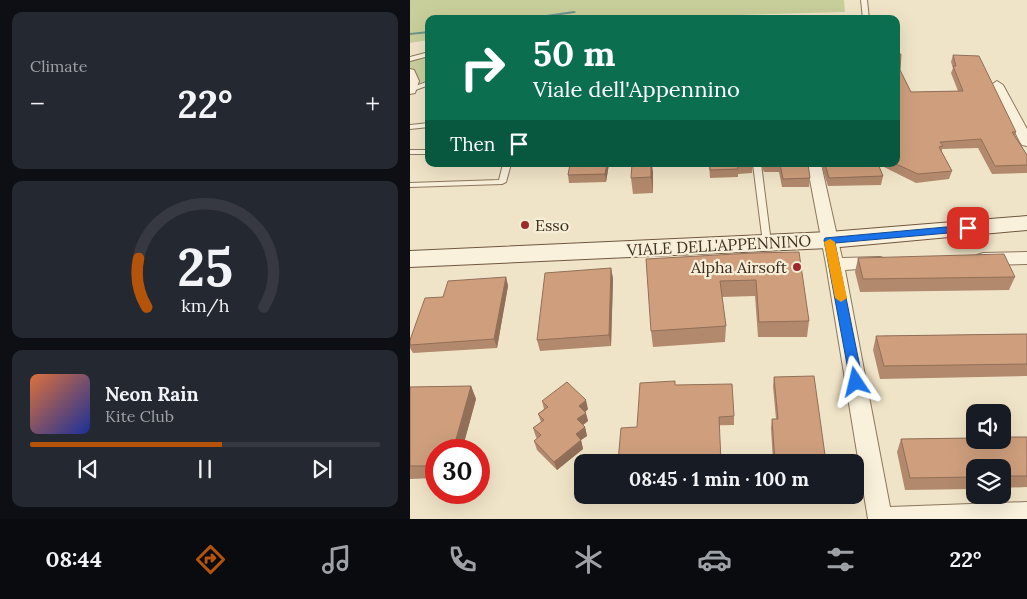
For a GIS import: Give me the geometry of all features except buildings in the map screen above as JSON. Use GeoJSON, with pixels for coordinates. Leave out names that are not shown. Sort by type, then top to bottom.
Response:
{"type":"FeatureCollection","features":[{"type":"Feature","properties":{"kind":"main road","name":"VIALE DELL'APPENNINO"},"geometry":{"type":"LineString","coordinates":[[410,260],[829,240],[1027,223]]}},
{"type":"Feature","properties":{"kind":"street"},"geometry":{"type":"LineString","coordinates":[[410,73],[413,81],[410,90]]}},
{"type":"Feature","properties":{"kind":"street"},"geometry":{"type":"LineString","coordinates":[[997,85],[1027,142]]}},
{"type":"Feature","properties":{"kind":"street"},"geometry":{"type":"LineString","coordinates":[[815,167],[835,264],[880,519]]}},
{"type":"Feature","properties":{"kind":"street"},"geometry":{"type":"LineString","coordinates":[[969,260],[1027,258]]}},
{"type":"Feature","properties":{"kind":"street"},"geometry":{"type":"LineString","coordinates":[[835,264],[893,262]]}},
{"type":"Feature","properties":{"kind":"street"},"geometry":{"type":"LineString","coordinates":[[884,519],[1027,514]]}},
{"type":"Feature","properties":{"kind":"lane"},"geometry":{"type":"LineString","coordinates":[[864,0],[866,15]]}},
{"type":"Feature","properties":{"kind":"lane"},"geometry":{"type":"LineString","coordinates":[[410,59],[425,55]]}},
{"type":"Feature","properties":{"kind":"lane"},"geometry":{"type":"LineString","coordinates":[[410,90],[425,84]]}},
{"type":"Feature","properties":{"kind":"lane"},"geometry":{"type":"LineString","coordinates":[[410,127],[425,125]]}},
{"type":"Feature","properties":{"kind":"lane"},"geometry":{"type":"LineString","coordinates":[[410,152],[425,152]]}},
{"type":"Feature","properties":{"kind":"lane"},"geometry":{"type":"LineString","coordinates":[[410,185],[502,182],[506,167]]}},
{"type":"Feature","properties":{"kind":"lane"},"geometry":{"type":"LineString","coordinates":[[757,167],[768,243]]}},
{"type":"Feature","properties":{"kind":"green space"},"geometry":{"type":"Polygon","coordinates":[[[410,0],[844,0],[845,12],[740,15],[425,15],[425,41],[410,43],[410,0]]]}},
{"type":"Feature","properties":{"kind":"green space"},"geometry":{"type":"Polygon","coordinates":[[[425,58],[425,81],[419,83],[417,76],[410,67],[410,61],[425,58]]]}},
{"type":"Feature","properties":{"kind":"waterway"},"geometry":{"type":"LineString","coordinates":[[551,15],[574,12]]}},
{"type":"Feature","properties":{"kind":"waterway"},"geometry":{"type":"LineString","coordinates":[[410,34],[425,32]]}},
{"type":"Feature","properties":{"kind":"slow traffic"},"geometry":{"type":"LineString","coordinates":[[830,242],[841,298]]}},
{"type":"Feature","properties":{"kind":"place","name":"Esso"},"geometry":{"type":"Point","coordinates":[525,225]}},
{"type":"Feature","properties":{"kind":"place","name":"Alpha Airsoft"},"geometry":{"type":"Point","coordinates":[797,267]}},
{"type":"Feature","properties":{"kind":"route"},"geometry":{"type":"LineString","coordinates":[[856,382],[829,240],[968,228]]}}]}
